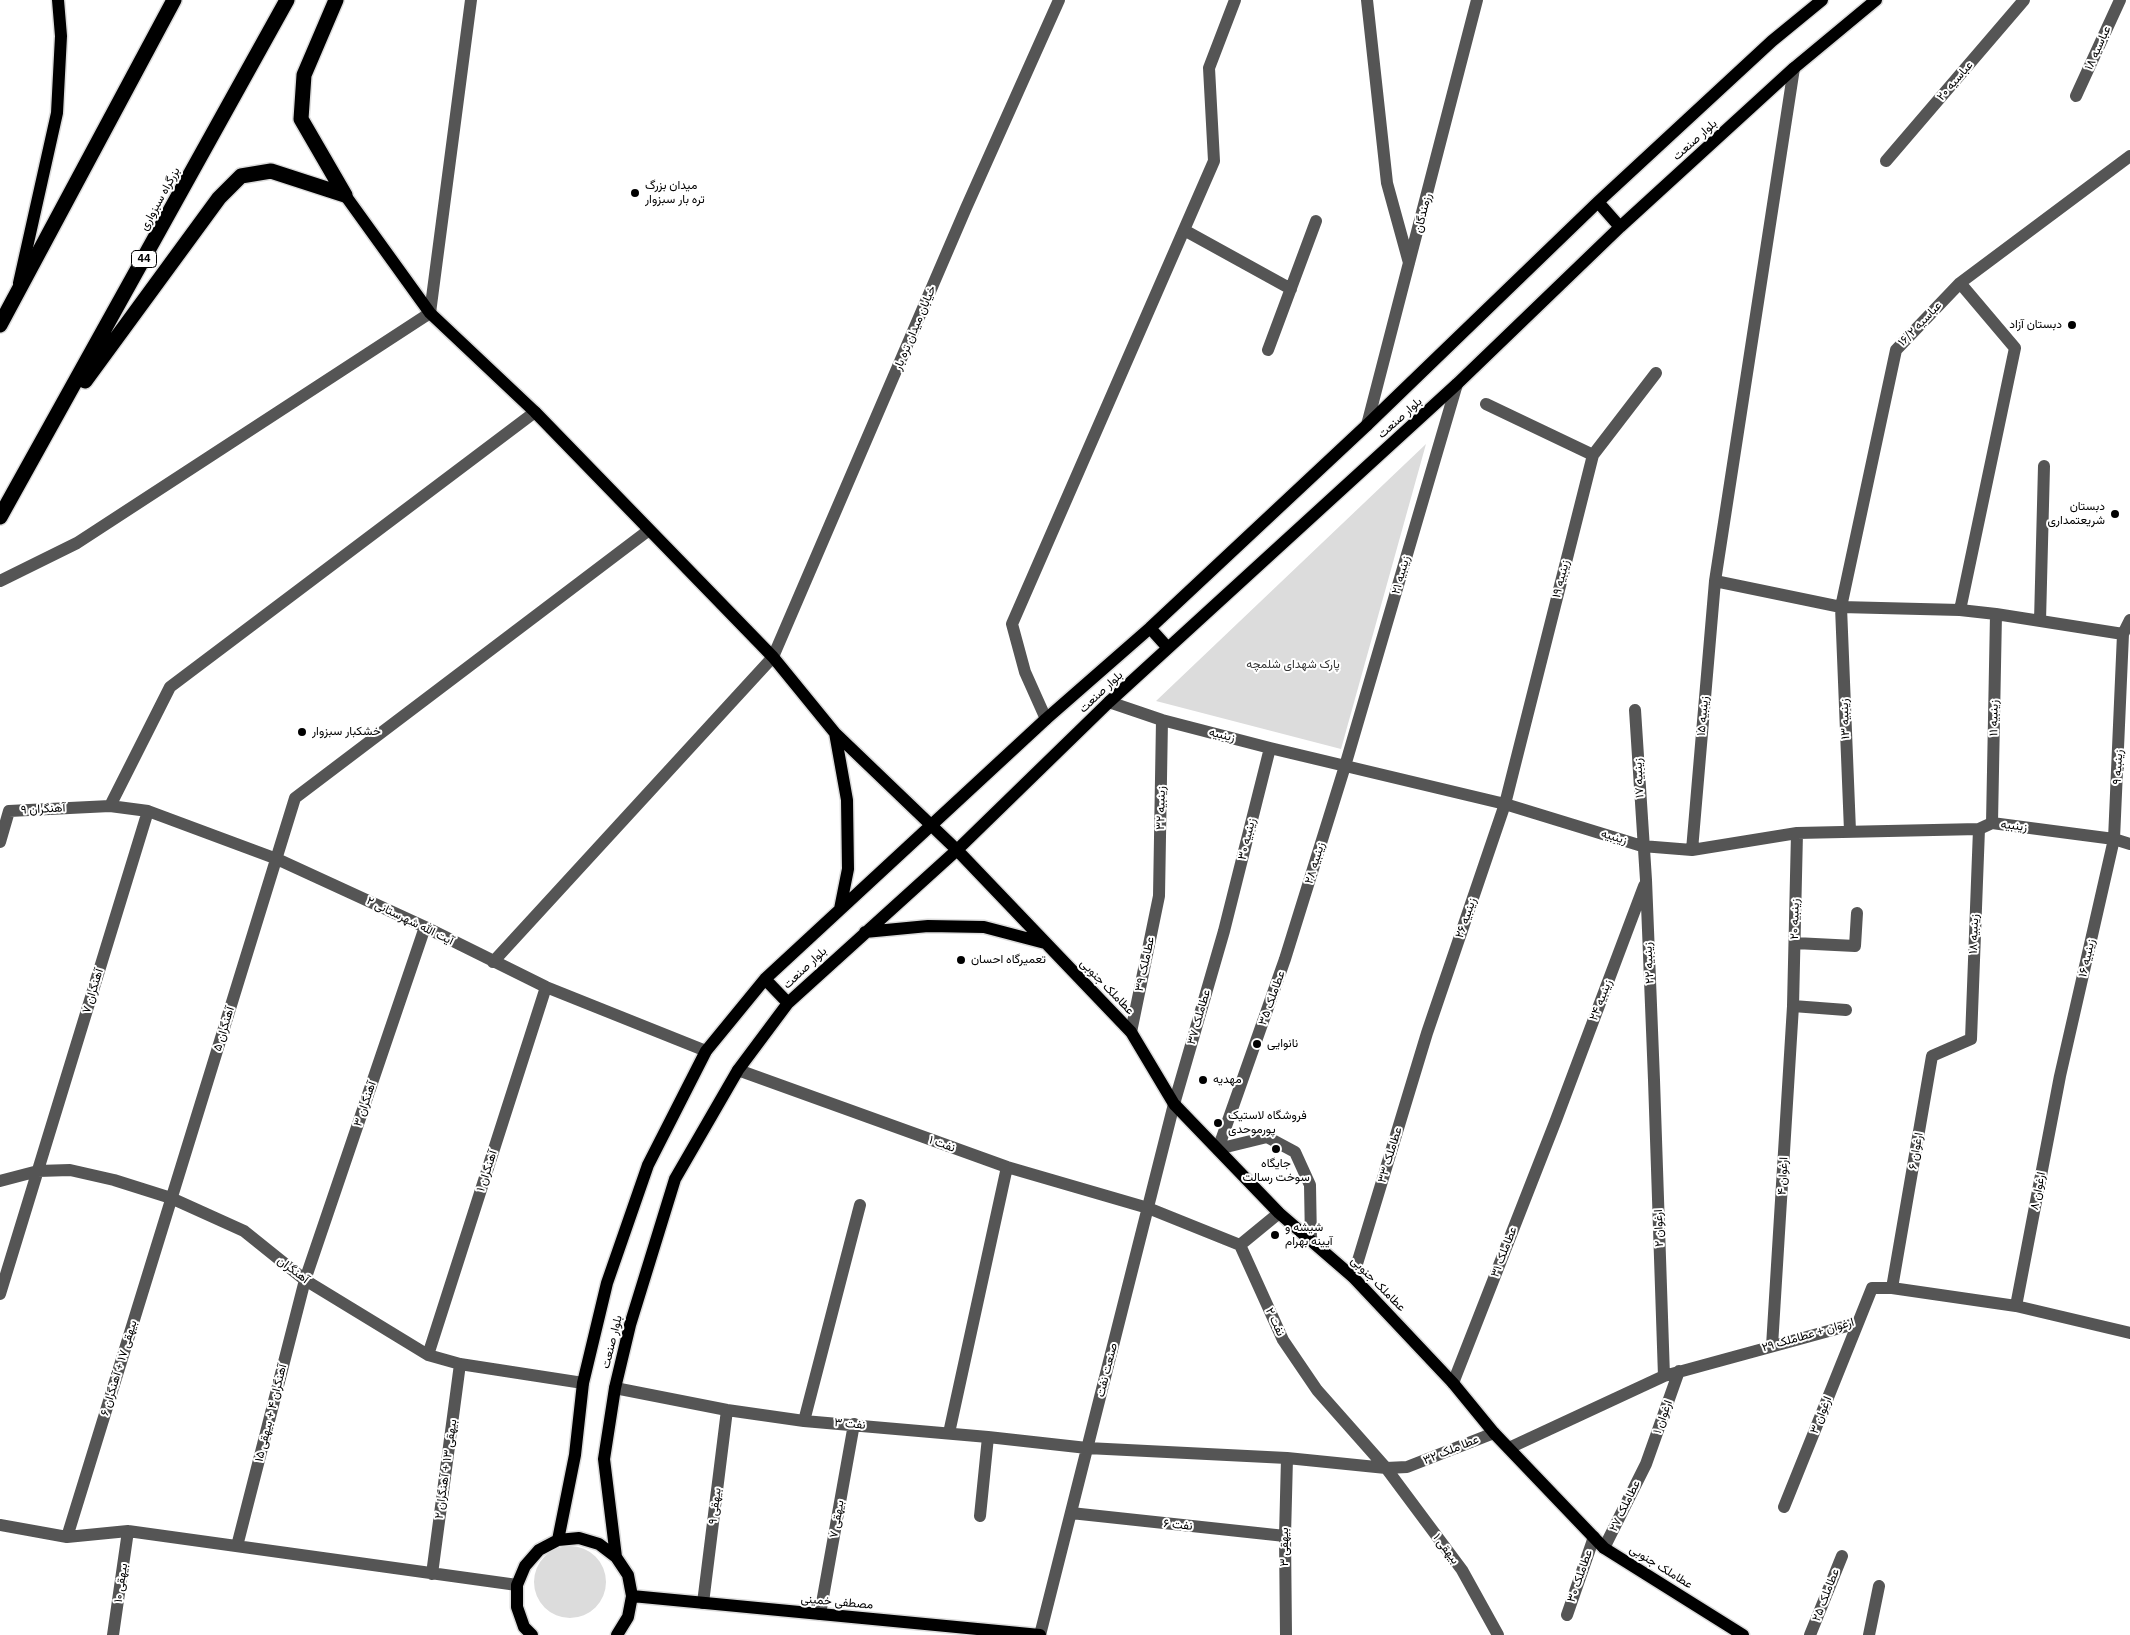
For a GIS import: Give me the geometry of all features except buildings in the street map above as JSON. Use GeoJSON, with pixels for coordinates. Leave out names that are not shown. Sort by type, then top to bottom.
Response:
{"type":"FeatureCollection","features":[{"type":"Feature","properties":{"kind":"highway"},"geometry":{"type":"LineString","coordinates":[[0,325],[174,0]]}},
{"type":"Feature","properties":{"kind":"highway","name":"بزرگراه سبزواری"},"geometry":{"type":"LineString","coordinates":[[0,517],[287,0]]}},
{"type":"Feature","properties":{"kind":"highway"},"geometry":{"type":"LineString","coordinates":[[336,0],[304,75],[301,119],[345,195]]}},
{"type":"Feature","properties":{"kind":"highway"},"geometry":{"type":"LineString","coordinates":[[48,431],[219,198],[241,176],[271,171],[345,195]]}},
{"type":"Feature","properties":{"kind":"main road"},"geometry":{"type":"LineString","coordinates":[[16,293],[57,113],[61,36],[58,0]]}},
{"type":"Feature","properties":{"kind":"main road","name":"بلوار صنعت"},"geometry":{"type":"LineString","coordinates":[[558,1540],[575,1455],[583,1383],[607,1283],[648,1165],[706,1051],[765,979],[1046,719],[1150,628],[1368,425],[1598,202],[1772,41],[1822,0]]}},
{"type":"Feature","properties":{"kind":"main road","name":"بلوار صنعت"},"geometry":{"type":"LineString","coordinates":[[616,1557],[604,1459],[615,1388],[630,1325],[675,1179],[738,1070],[788,1003],[957,850],[1168,648],[1457,384],[1620,227],[1794,68],[1876,0]]}},
{"type":"Feature","properties":{"kind":"main road","name":"عطاملک جنوبی"},"geometry":{"type":"LineString","coordinates":[[345,195],[430,313],[535,412],[774,657],[835,733],[957,850],[1131,1032],[1174,1104],[1279,1213],[1353,1277],[1453,1383],[1494,1433],[1604,1548],[1722,1629]]}},
{"type":"Feature","properties":{"kind":"main road"},"geometry":{"type":"LineString","coordinates":[[1598,202],[1620,227]]}},
{"type":"Feature","properties":{"kind":"main road"},"geometry":{"type":"LineString","coordinates":[[1150,628],[1168,648]]}},
{"type":"Feature","properties":{"kind":"main road"},"geometry":{"type":"LineString","coordinates":[[835,733],[847,810],[848,869],[840,909]]}},
{"type":"Feature","properties":{"kind":"main road"},"geometry":{"type":"LineString","coordinates":[[865,932],[928,926],[984,928],[1045,943]]}},
{"type":"Feature","properties":{"kind":"main road"},"geometry":{"type":"LineString","coordinates":[[765,979],[788,1003]]}},
{"type":"Feature","properties":{"kind":"main road"},"geometry":{"type":"LineString","coordinates":[[532,1635],[524,1627],[517,1607],[517,1586],[524,1566],[539,1550],[558,1540],[579,1538],[600,1544],[616,1557],[628,1575],[632,1596],[628,1617],[616,1635]]}},
{"type":"Feature","properties":{"kind":"main road","name":"مصطفی خمینی"},"geometry":{"type":"LineString","coordinates":[[632,1596],[1040,1635]]}},
{"type":"Feature","properties":{"kind":"main road"},"geometry":{"type":"LineString","coordinates":[[1722,1629],[1739,1635]]}},
{"type":"Feature","properties":{"kind":"main road"},"geometry":{"type":"LineString","coordinates":[[1722,1629],[1744,1635]]}},
{"type":"Feature","properties":{"kind":"street"},"geometry":{"type":"LineString","coordinates":[[0,581],[77,543],[430,313],[471,0]]}},
{"type":"Feature","properties":{"kind":"street","name":"خیابان میدان تره بار"},"geometry":{"type":"LineString","coordinates":[[493,962],[774,657],[966,208],[1059,0]]}},
{"type":"Feature","properties":{"kind":"street"},"geometry":{"type":"LineString","coordinates":[[1046,719],[1025,672],[1012,624],[1214,161],[1209,68],[1235,0]]}},
{"type":"Feature","properties":{"kind":"street"},"geometry":{"type":"LineString","coordinates":[[1367,0],[1387,183],[1409,264]]}},
{"type":"Feature","properties":{"kind":"street","name":"رزمندگان"},"geometry":{"type":"LineString","coordinates":[[1368,425],[1477,0]]}},
{"type":"Feature","properties":{"kind":"street","name":"عباسیه ۲۰"},"geometry":{"type":"LineString","coordinates":[[1886,161],[2024,0]]}},
{"type":"Feature","properties":{"kind":"street","name":"عباسیه ۱۸"},"geometry":{"type":"LineString","coordinates":[[2076,96],[2120,0]]}},
{"type":"Feature","properties":{"kind":"street"},"geometry":{"type":"LineString","coordinates":[[2126,0],[2130,1]]}},
{"type":"Feature","properties":{"kind":"street","name":"زینبیه ۱۵"},"geometry":{"type":"LineString","coordinates":[[1692,850],[1715,581],[1794,68]]}},
{"type":"Feature","properties":{"kind":"street","name":"عباسیه ۱۶/۲"},"geometry":{"type":"LineString","coordinates":[[1841,607],[1896,350],[1960,283],[2130,156]]}},
{"type":"Feature","properties":{"kind":"street"},"geometry":{"type":"LineString","coordinates":[[1268,350],[1316,221]]}},
{"type":"Feature","properties":{"kind":"street"},"geometry":{"type":"LineString","coordinates":[[1184,230],[1290,289]]}},
{"type":"Feature","properties":{"kind":"street"},"geometry":{"type":"LineString","coordinates":[[1960,283],[2015,348],[1960,610]]}},
{"type":"Feature","properties":{"kind":"street","name":"زینبیه ۱۹"},"geometry":{"type":"LineString","coordinates":[[1505,804],[1593,455],[1656,374]]}},
{"type":"Feature","properties":{"kind":"street","name":"زینبیه ۲۱"},"geometry":{"type":"LineString","coordinates":[[1345,766],[1457,384]]}},
{"type":"Feature","properties":{"kind":"street"},"geometry":{"type":"LineString","coordinates":[[1486,404],[1593,455]]}},
{"type":"Feature","properties":{"kind":"street"},"geometry":{"type":"LineString","coordinates":[[110,806],[170,688],[535,412]]}},
{"type":"Feature","properties":{"kind":"street"},"geometry":{"type":"LineString","coordinates":[[2040,620],[2044,466]]}},
{"type":"Feature","properties":{"kind":"street","name":"آهنگران ۵"},"geometry":{"type":"LineString","coordinates":[[171,1198],[278,859],[295,798],[649,530]]}},
{"type":"Feature","properties":{"kind":"street"},"geometry":{"type":"LineString","coordinates":[[1715,581],[1841,607],[1960,610],[2040,620],[2124,634],[2130,620]]}},
{"type":"Feature","properties":{"kind":"street","name":"زینبیه ۱۳"},"geometry":{"type":"LineString","coordinates":[[1841,607],[1850,830]]}},
{"type":"Feature","properties":{"kind":"street","name":"زینبیه ۱۱"},"geometry":{"type":"LineString","coordinates":[[1992,823],[1996,614]]}},
{"type":"Feature","properties":{"kind":"street","name":"زینبیه ۹"},"geometry":{"type":"LineString","coordinates":[[2114,839],[2124,634]]}},
{"type":"Feature","properties":{"kind":"street","name":"زینبیه"},"geometry":{"type":"LineString","coordinates":[[1110,702],[1162,720],[1270,748],[1505,804],[1642,846],[1692,850],[1797,833],[1850,830],[1979,829],[1992,823],[2114,839],[2130,844]]}},
{"type":"Feature","properties":{"kind":"street","name":"زینبیه ۱۷"},"geometry":{"type":"LineString","coordinates":[[1635,710],[1642,846]]}},
{"type":"Feature","properties":{"kind":"street","name":"زینبیه ۳۲"},"geometry":{"type":"LineString","coordinates":[[1160,896],[1162,720]]}},
{"type":"Feature","properties":{"kind":"street","name":"زینبیه ۳۰"},"geometry":{"type":"LineString","coordinates":[[1224,930],[1270,748]]}},
{"type":"Feature","properties":{"kind":"street","name":"زینبیه ۲۸"},"geometry":{"type":"LineString","coordinates":[[1285,959],[1345,766]]}},
{"type":"Feature","properties":{"kind":"street","name":"زینبیه ۲۶"},"geometry":{"type":"LineString","coordinates":[[1427,1033],[1505,804]]}},
{"type":"Feature","properties":{"kind":"street","name":"آیت الله شهرستانی ۲"},"geometry":{"type":"LineString","coordinates":[[110,806],[148,811],[278,859],[425,927],[546,987],[706,1051]]}},
{"type":"Feature","properties":{"kind":"street","name":"آهنگران ۹"},"geometry":{"type":"LineString","coordinates":[[0,842],[9,811],[110,806]]}},
{"type":"Feature","properties":{"kind":"street","name":"آهنگران ۷"},"geometry":{"type":"LineString","coordinates":[[0,1294],[148,811]]}},
{"type":"Feature","properties":{"kind":"street","name":"زینبیه ۱۸"},"geometry":{"type":"LineString","coordinates":[[1971,1039],[1979,829]]}},
{"type":"Feature","properties":{"kind":"street","name":"زینبیه ۲۰"},"geometry":{"type":"LineString","coordinates":[[1793,1006],[1797,833]]}},
{"type":"Feature","properties":{"kind":"street","name":"زینبیه ۱۶"},"geometry":{"type":"LineString","coordinates":[[2060,1076],[2114,839]]}},
{"type":"Feature","properties":{"kind":"street","name":"زینبیه ۲۲"},"geometry":{"type":"LineString","coordinates":[[1642,846],[1646,880],[1654,1080]]}},
{"type":"Feature","properties":{"kind":"street","name":"زینبیه ۲۴"},"geometry":{"type":"LineString","coordinates":[[1556,1120],[1646,880]]}},
{"type":"Feature","properties":{"kind":"street","name":"عطاملک ۳۹"},"geometry":{"type":"LineString","coordinates":[[1131,1032],[1160,896]]}},
{"type":"Feature","properties":{"kind":"street"},"geometry":{"type":"LineString","coordinates":[[1795,943],[1855,946],[1857,913]]}},
{"type":"Feature","properties":{"kind":"street","name":"آهنگران ۳"},"geometry":{"type":"LineString","coordinates":[[305,1280],[425,927]]}},
{"type":"Feature","properties":{"kind":"street","name":"عطاملک ۳۷"},"geometry":{"type":"LineString","coordinates":[[1174,1104],[1224,930]]}},
{"type":"Feature","properties":{"kind":"street","name":"عطاملک ۳۵"},"geometry":{"type":"LineString","coordinates":[[1218,1149],[1285,959]]}},
{"type":"Feature","properties":{"kind":"street","name":"آهنگران ۱"},"geometry":{"type":"LineString","coordinates":[[428,1355],[546,987]]}},
{"type":"Feature","properties":{"kind":"street"},"geometry":{"type":"LineString","coordinates":[[1793,1006],[1846,1010]]}},
{"type":"Feature","properties":{"kind":"street","name":"ارغوان ۴"},"geometry":{"type":"LineString","coordinates":[[1772,1346],[1793,1006]]}},
{"type":"Feature","properties":{"kind":"street","name":"عطاملک ۳۳"},"geometry":{"type":"LineString","coordinates":[[1353,1277],[1427,1033]]}},
{"type":"Feature","properties":{"kind":"street","name":"ارغوان ۶"},"geometry":{"type":"LineString","coordinates":[[1892,1288],[1932,1056],[1971,1039]]}},
{"type":"Feature","properties":{"kind":"street","name":"نفت ۱"},"geometry":{"type":"LineString","coordinates":[[738,1070],[1007,1168],[1148,1208]]}},
{"type":"Feature","properties":{"kind":"street","name":"ارغوان ۸"},"geometry":{"type":"LineString","coordinates":[[2016,1306],[2060,1076]]}},
{"type":"Feature","properties":{"kind":"street","name":"ارغوان ۲"},"geometry":{"type":"LineString","coordinates":[[1654,1080],[1664,1376]]}},
{"type":"Feature","properties":{"kind":"street","name":"صنعت نفت"},"geometry":{"type":"LineString","coordinates":[[1040,1635],[1174,1104]]}},
{"type":"Feature","properties":{"kind":"street","name":"عطاملک ۳۱"},"geometry":{"type":"LineString","coordinates":[[1453,1383],[1556,1120]]}},
{"type":"Feature","properties":{"kind":"street"},"geometry":{"type":"LineString","coordinates":[[1218,1149],[1266,1137],[1295,1152],[1310,1185],[1311,1241]]}},
{"type":"Feature","properties":{"kind":"street"},"geometry":{"type":"LineString","coordinates":[[949,1433],[1007,1168]]}},
{"type":"Feature","properties":{"kind":"street","name":"آهنگران"},"geometry":{"type":"LineString","coordinates":[[0,1181],[38,1171],[70,1170],[114,1180],[171,1198],[244,1231],[305,1280],[428,1355],[460,1364],[583,1383]]}},
{"type":"Feature","properties":{"kind":"street","name":"بیهقی ۱۷ + آهنگران ۶"},"geometry":{"type":"LineString","coordinates":[[67,1537],[171,1198]]}},
{"type":"Feature","properties":{"kind":"street"},"geometry":{"type":"LineString","coordinates":[[804,1420],[860,1205]]}},
{"type":"Feature","properties":{"kind":"street"},"geometry":{"type":"LineString","coordinates":[[1148,1208],[1240,1245],[1279,1213]]}},
{"type":"Feature","properties":{"kind":"street","name":"نفت ۲"},"geometry":{"type":"LineString","coordinates":[[1240,1245],[1283,1340],[1317,1390],[1386,1468]]}},
{"type":"Feature","properties":{"kind":"street","name":"آهنگران ۴ + بیهقی ۱۵"},"geometry":{"type":"LineString","coordinates":[[237,1546],[305,1280]]}},
{"type":"Feature","properties":{"kind":"street","name":"ارغوان + عطاملک ۲۹"},"geometry":{"type":"LineString","coordinates":[[1509,1448],[1664,1376],[1858,1324],[1872,1288],[1892,1288],[2016,1306],[2130,1333]]}},
{"type":"Feature","properties":{"kind":"street","name":"ارغوان ۳"},"geometry":{"type":"LineString","coordinates":[[1784,1507],[1858,1324]]}},
{"type":"Feature","properties":{"kind":"street","name":"بیهقی ۱۳ + آهنگران ۲"},"geometry":{"type":"LineString","coordinates":[[432,1574],[460,1364]]}},
{"type":"Feature","properties":{"kind":"street","name":"ارغوان ۱"},"geometry":{"type":"LineString","coordinates":[[1646,1464],[1679,1371]]}},
{"type":"Feature","properties":{"kind":"street","name":"نفت ۳"},"geometry":{"type":"LineString","coordinates":[[615,1388],[727,1410],[804,1420],[1087,1448],[1287,1458]]}},
{"type":"Feature","properties":{"kind":"street","name":"بیهقی ۹"},"geometry":{"type":"LineString","coordinates":[[703,1603],[727,1410]]}},
{"type":"Feature","properties":{"kind":"street","name":"بیهقی ۷"},"geometry":{"type":"LineString","coordinates":[[820,1614],[854,1424]]}},
{"type":"Feature","properties":{"kind":"street","name":"عطا ملک ۳۲"},"geometry":{"type":"LineString","coordinates":[[1287,1458],[1386,1468],[1407,1467],[1494,1433]]}},
{"type":"Feature","properties":{"kind":"street"},"geometry":{"type":"LineString","coordinates":[[980,1516],[988,1437]]}},
{"type":"Feature","properties":{"kind":"street","name":"بیهقی ۳"},"geometry":{"type":"LineString","coordinates":[[1286,1635],[1285,1536],[1287,1458]]}},
{"type":"Feature","properties":{"kind":"street","name":"عطاملک ۲۷"},"geometry":{"type":"LineString","coordinates":[[1604,1548],[1646,1464]]}},
{"type":"Feature","properties":{"kind":"street","name":"بیهقی ۱"},"geometry":{"type":"LineString","coordinates":[[1386,1468],[1462,1570],[1498,1635]]}},
{"type":"Feature","properties":{"kind":"street","name":"نفت ۶"},"geometry":{"type":"LineString","coordinates":[[1071,1513],[1285,1536]]}},
{"type":"Feature","properties":{"kind":"street"},"geometry":{"type":"LineString","coordinates":[[0,1525],[67,1537],[128,1531],[517,1586]]}},
{"type":"Feature","properties":{"kind":"street","name":"بیهقی ۱۰"},"geometry":{"type":"LineString","coordinates":[[113,1635],[128,1531]]}},
{"type":"Feature","properties":{"kind":"street","name":"عطاملک ۳۰"},"geometry":{"type":"LineString","coordinates":[[1567,1615],[1594,1537]]}},
{"type":"Feature","properties":{"kind":"street","name":"عطاملک ۲۵"},"geometry":{"type":"LineString","coordinates":[[1810,1635],[1842,1556]]}},
{"type":"Feature","properties":{"kind":"street"},"geometry":{"type":"LineString","coordinates":[[1869,1635],[1879,1586]]}},
{"type":"Feature","properties":{"kind":"green space","name":"پارک شهدای شلمچه"},"geometry":{"type":"Polygon","coordinates":[[[1426,444],[1341,749],[1156,701],[1426,444]]]}},
{"type":"Feature","properties":{"kind":"green space"},"geometry":{"type":"Polygon","coordinates":[[[570,1546],[590,1552],[600,1562],[606,1582],[600,1602],[590,1612],[570,1618],[550,1612],[540,1602],[534,1582],[540,1562],[550,1552],[570,1546]]]}},
{"type":"Feature","properties":{"kind":"place","name":"میدان بزرگ تره بار سبزوار"},"geometry":{"type":"Point","coordinates":[635,193]}},
{"type":"Feature","properties":{"kind":"place","name":"دبستان آزاد"},"geometry":{"type":"Point","coordinates":[2072,325]}},
{"type":"Feature","properties":{"kind":"place","name":"دبستان شریعتمداری"},"geometry":{"type":"Point","coordinates":[2115,514]}},
{"type":"Feature","properties":{"kind":"place","name":"خشکبار سبزوار"},"geometry":{"type":"Point","coordinates":[302,732]}},
{"type":"Feature","properties":{"kind":"place","name":"تعمیرگاه احسان"},"geometry":{"type":"Point","coordinates":[961,960]}},
{"type":"Feature","properties":{"kind":"place","name":"نانوایی"},"geometry":{"type":"Point","coordinates":[1257,1044]}},
{"type":"Feature","properties":{"kind":"place","name":"مهدیه"},"geometry":{"type":"Point","coordinates":[1203,1080]}},
{"type":"Feature","properties":{"kind":"place","name":"فروشگاه لاستیک پورموحدی"},"geometry":{"type":"Point","coordinates":[1218,1123]}},
{"type":"Feature","properties":{"kind":"place","name":"جایگاه سوخت رسالت"},"geometry":{"type":"Point","coordinates":[1276,1149]}},
{"type":"Feature","properties":{"kind":"place","name":"شیشه و آیینه بهرام"},"geometry":{"type":"Point","coordinates":[1275,1235]}}]}
